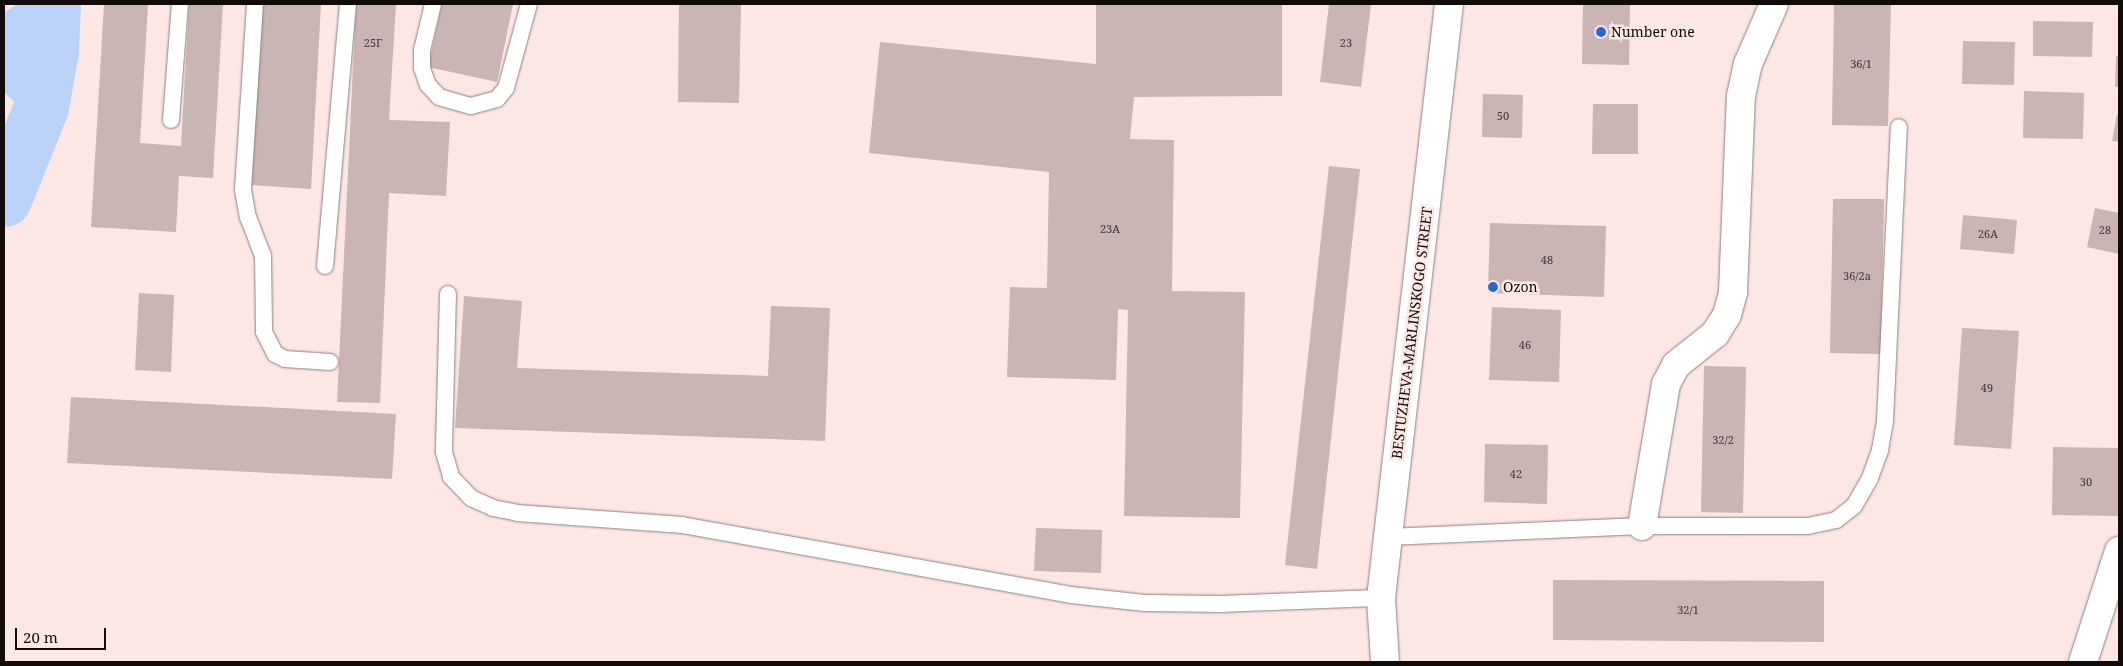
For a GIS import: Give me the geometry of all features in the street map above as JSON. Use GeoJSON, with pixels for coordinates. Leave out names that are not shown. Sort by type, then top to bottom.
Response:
{"type":"FeatureCollection","features":[{"type":"Feature","properties":{"kind":"street","name":"BESTUZHEVA-MARLINSKOGO STREET"},"geometry":{"type":"LineString","coordinates":[[1385,662],[1381,598],[1449,4]]}},
{"type":"Feature","properties":{"kind":"street"},"geometry":{"type":"LineString","coordinates":[[1642,526],[1666,384],[1676,365],[1715,334],[1727,315],[1733,292],[1741,96],[1748,64],[1774,4]]}},
{"type":"Feature","properties":{"kind":"street"},"geometry":{"type":"LineString","coordinates":[[2083,662],[2119,551]]}},
{"type":"Feature","properties":{"kind":"lane"},"geometry":{"type":"LineString","coordinates":[[171,120],[180,4]]}},
{"type":"Feature","properties":{"kind":"lane"},"geometry":{"type":"LineString","coordinates":[[254,4],[243,190],[248,217],[263,256],[264,332],[275,354],[285,359],[330,362]]}},
{"type":"Feature","properties":{"kind":"lane"},"geometry":{"type":"LineString","coordinates":[[325,266],[348,4]]}},
{"type":"Feature","properties":{"kind":"lane"},"geometry":{"type":"LineString","coordinates":[[433,4],[422,50],[422,68],[428,85],[439,97],[471,106],[485,105],[497,99],[506,88],[529,4]]}},
{"type":"Feature","properties":{"kind":"lane"},"geometry":{"type":"LineString","coordinates":[[1388,536],[1642,526],[1808,526],[1836,520],[1854,506],[1870,478],[1880,450],[1885,421],[1899,127]]}},
{"type":"Feature","properties":{"kind":"lane"},"geometry":{"type":"LineString","coordinates":[[448,294],[444,452],[451,477],[471,498],[493,508],[518,513],[682,525],[1071,595],[1144,603],[1222,604],[1381,598]]}},
{"type":"Feature","properties":{"kind":"water"},"geometry":{"type":"Polygon","coordinates":[[[17,4],[60,4],[71,55],[44,131],[4,92],[4,13],[17,4]]]}},
{"type":"Feature","properties":{"kind":"building"},"geometry":{"type":"Polygon","coordinates":[[[104,4],[148,4],[140,143],[181,146],[189,4],[223,4],[213,178],[179,176],[176,232],[91,227],[104,4]]]}},
{"type":"Feature","properties":{"kind":"building"},"geometry":{"type":"Polygon","coordinates":[[[261,4],[321,4],[311,189],[250,185],[261,4]]]}},
{"type":"Feature","properties":{"kind":"building"},"geometry":{"type":"Polygon","coordinates":[[[356,4],[396,4],[389,120],[450,122],[446,196],[389,193],[380,403],[337,402],[356,4]]]}},
{"type":"Feature","properties":{"kind":"building"},"geometry":{"type":"Polygon","coordinates":[[[442,4],[513,4],[497,82],[428,67],[442,4]]]}},
{"type":"Feature","properties":{"kind":"building"},"geometry":{"type":"Polygon","coordinates":[[[679,4],[741,4],[739,103],[678,102],[679,4]]]}},
{"type":"Feature","properties":{"kind":"building"},"geometry":{"type":"Polygon","coordinates":[[[1096,4],[1282,4],[1282,96],[1134,97],[1130,139],[1174,140],[1172,291],[1245,292],[1240,518],[1124,516],[1128,310],[1118,309],[1116,380],[1007,377],[1010,287],[1047,288],[1049,172],[869,153],[880,42],[1096,64],[1096,4]]]}},
{"type":"Feature","properties":{"kind":"building"},"geometry":{"type":"Polygon","coordinates":[[[1329,4],[1371,4],[1361,87],[1320,82],[1329,4]]]}},
{"type":"Feature","properties":{"kind":"building"},"geometry":{"type":"Polygon","coordinates":[[[1583,4],[1630,4],[1629,65],[1582,64],[1583,4]]]}},
{"type":"Feature","properties":{"kind":"building"},"geometry":{"type":"Polygon","coordinates":[[[1834,4],[1891,4],[1888,126],[1832,125],[1834,4]]]}},
{"type":"Feature","properties":{"kind":"building"},"geometry":{"type":"Polygon","coordinates":[[[2033,21],[2093,22],[2092,57],[2033,56],[2033,21]]]}},
{"type":"Feature","properties":{"kind":"building"},"geometry":{"type":"Polygon","coordinates":[[[1963,41],[2015,42],[2014,85],[1962,84],[1963,41]]]}},
{"type":"Feature","properties":{"kind":"building"},"geometry":{"type":"Polygon","coordinates":[[[2116,56],[2119,56],[2119,87],[2115,87],[2116,56]]]}},
{"type":"Feature","properties":{"kind":"building"},"geometry":{"type":"Polygon","coordinates":[[[2024,91],[2084,93],[2083,139],[2023,138],[2024,91]]]}},
{"type":"Feature","properties":{"kind":"building"},"geometry":{"type":"Polygon","coordinates":[[[1483,94],[1523,95],[1522,138],[1482,137],[1483,94]]]}},
{"type":"Feature","properties":{"kind":"building"},"geometry":{"type":"Polygon","coordinates":[[[1593,104],[1638,104],[1638,154],[1592,154],[1593,104]]]}},
{"type":"Feature","properties":{"kind":"building"},"geometry":{"type":"Polygon","coordinates":[[[2117,114],[2119,115],[2119,142],[2112,141],[2117,114]]]}},
{"type":"Feature","properties":{"kind":"building"},"geometry":{"type":"Polygon","coordinates":[[[1329,166],[1360,169],[1317,569],[1285,565],[1329,166]]]}},
{"type":"Feature","properties":{"kind":"building"},"geometry":{"type":"Polygon","coordinates":[[[1833,199],[1884,199],[1881,354],[1830,353],[1833,199]]]}},
{"type":"Feature","properties":{"kind":"building"},"geometry":{"type":"Polygon","coordinates":[[[2095,208],[2119,213],[2119,254],[2087,247],[2095,208]]]}},
{"type":"Feature","properties":{"kind":"building"},"geometry":{"type":"Polygon","coordinates":[[[1963,215],[2017,220],[2014,254],[1960,249],[1963,215]]]}},
{"type":"Feature","properties":{"kind":"building"},"geometry":{"type":"Polygon","coordinates":[[[1490,223],[1606,226],[1604,297],[1488,293],[1490,223]]]}},
{"type":"Feature","properties":{"kind":"building"},"geometry":{"type":"Polygon","coordinates":[[[139,293],[174,295],[171,372],[135,370],[139,293]]]}},
{"type":"Feature","properties":{"kind":"building"},"geometry":{"type":"Polygon","coordinates":[[[464,296],[522,301],[517,368],[768,376],[771,306],[830,308],[825,441],[455,428],[464,296]]]}},
{"type":"Feature","properties":{"kind":"building"},"geometry":{"type":"Polygon","coordinates":[[[1492,307],[1561,310],[1559,382],[1489,380],[1492,307]]]}},
{"type":"Feature","properties":{"kind":"building"},"geometry":{"type":"Polygon","coordinates":[[[1962,328],[2019,331],[2011,449],[1954,445],[1962,328]]]}},
{"type":"Feature","properties":{"kind":"building"},"geometry":{"type":"Polygon","coordinates":[[[1704,366],[1746,367],[1743,513],[1701,512],[1704,366]]]}},
{"type":"Feature","properties":{"kind":"building"},"geometry":{"type":"Polygon","coordinates":[[[71,397],[396,414],[392,479],[67,463],[71,397]]]}},
{"type":"Feature","properties":{"kind":"building"},"geometry":{"type":"Polygon","coordinates":[[[1485,444],[1548,445],[1547,504],[1484,502],[1485,444]]]}},
{"type":"Feature","properties":{"kind":"building"},"geometry":{"type":"Polygon","coordinates":[[[2053,447],[2119,448],[2119,516],[2052,515],[2053,447]]]}},
{"type":"Feature","properties":{"kind":"building"},"geometry":{"type":"Polygon","coordinates":[[[1036,528],[1102,530],[1101,573],[1034,571],[1036,528]]]}},
{"type":"Feature","properties":{"kind":"building"},"geometry":{"type":"Polygon","coordinates":[[[1553,580],[1824,581],[1824,642],[1553,640],[1553,580]]]}},
{"type":"Feature","properties":{"kind":"waterway"},"geometry":{"type":"LineString","coordinates":[[4,199],[41,107],[51,50],[53,4]]}},
{"type":"Feature","properties":{"kind":"place","name":"Number one"},"geometry":{"type":"Point","coordinates":[1601,32]}},
{"type":"Feature","properties":{"kind":"place","name":"Ozon"},"geometry":{"type":"Point","coordinates":[1493,287]}}]}
